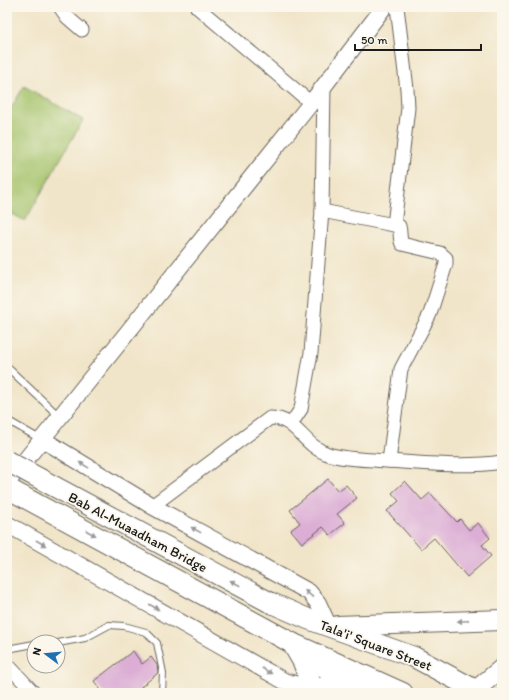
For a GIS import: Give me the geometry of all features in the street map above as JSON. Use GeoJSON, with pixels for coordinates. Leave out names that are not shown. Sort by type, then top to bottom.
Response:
{"type":"FeatureCollection","features":[{"type":"Feature","properties":{"kind":"main road","name":"Bab Al-Muaadham Bridge"},"geometry":{"type":"LineString","coordinates":[[7,461],[269,602]]}},
{"type":"Feature","properties":{"kind":"main road","name":"Bab Al-Muaadham Bridge"},"geometry":{"type":"LineString","coordinates":[[7,488],[292,643],[355,683],[403,693]]}},
{"type":"Feature","properties":{"kind":"main road","name":"Tala'i' Square Street"},"geometry":{"type":"LineString","coordinates":[[269,602],[329,627],[414,658],[448,674],[471,692]]}},
{"type":"Feature","properties":{"kind":"main road"},"geometry":{"type":"LineString","coordinates":[[329,627],[502,620]]}},
{"type":"Feature","properties":{"kind":"main road"},"geometry":{"type":"LineString","coordinates":[[292,643],[303,662],[313,690]]}},
{"type":"Feature","properties":{"kind":"main road"},"geometry":{"type":"LineString","coordinates":[[471,692],[502,668]]}},
{"type":"Feature","properties":{"kind":"street"},"geometry":{"type":"LineString","coordinates":[[60,7],[67,17],[82,30]]}},
{"type":"Feature","properties":{"kind":"street"},"geometry":{"type":"LineString","coordinates":[[197,7],[311,103]]}},
{"type":"Feature","properties":{"kind":"street"},"geometry":{"type":"LineString","coordinates":[[7,483],[311,103],[384,7]]}},
{"type":"Feature","properties":{"kind":"street"},"geometry":{"type":"LineString","coordinates":[[394,225],[408,108],[397,7]]}},
{"type":"Feature","properties":{"kind":"street"},"geometry":{"type":"LineString","coordinates":[[291,424],[301,409],[311,353],[322,211],[324,86]]}},
{"type":"Feature","properties":{"kind":"street"},"geometry":{"type":"LineString","coordinates":[[322,211],[399,226],[402,244],[440,253],[446,258],[446,264],[430,314],[401,369],[389,461]]}},
{"type":"Feature","properties":{"kind":"street"},"geometry":{"type":"LineString","coordinates":[[152,506],[270,418],[281,418],[291,424],[309,443],[327,454],[350,458],[389,461],[459,464],[488,464],[502,462]]}},
{"type":"Feature","properties":{"kind":"street"},"geometry":{"type":"LineString","coordinates":[[42,439],[152,506],[309,592],[318,603],[329,627]]}},
{"type":"Feature","properties":{"kind":"street"},"geometry":{"type":"LineString","coordinates":[[7,524],[284,681],[313,690],[355,683]]}},
{"type":"Feature","properties":{"kind":"street"},"geometry":{"type":"LineString","coordinates":[[8,668],[34,693]]}},
{"type":"Feature","properties":{"kind":"lane"},"geometry":{"type":"LineString","coordinates":[[7,367],[60,417]]}},
{"type":"Feature","properties":{"kind":"lane"},"geometry":{"type":"LineString","coordinates":[[7,420],[42,439]]}},
{"type":"Feature","properties":{"kind":"lane"},"geometry":{"type":"LineString","coordinates":[[66,642],[85,638],[109,625],[124,626],[146,632],[157,643],[163,673],[162,693]]}},
{"type":"Feature","properties":{"kind":"lane"},"geometry":{"type":"LineString","coordinates":[[7,649],[26,645]]}},
{"type":"Feature","properties":{"kind":"green space"},"geometry":{"type":"Polygon","coordinates":[[[24,86],[83,120],[25,221],[7,211],[7,115],[24,86]]]}},
{"type":"Feature","properties":{"kind":"building"},"geometry":{"type":"Polygon","coordinates":[[[328,479],[338,491],[346,485],[357,498],[337,514],[345,523],[330,535],[323,527],[302,543],[291,530],[300,523],[290,510],[328,479]]]}},
{"type":"Feature","properties":{"kind":"building"},"geometry":{"type":"Polygon","coordinates":[[[405,481],[422,500],[430,493],[457,522],[460,519],[469,530],[478,523],[490,538],[482,545],[491,556],[467,577],[434,538],[421,549],[387,511],[399,501],[392,493],[405,481]]]}},
{"type":"Feature","properties":{"kind":"building"},"geometry":{"type":"Polygon","coordinates":[[[133,651],[142,664],[151,657],[157,665],[158,673],[141,687],[146,693],[103,693],[94,681],[133,651]]]}}]}
